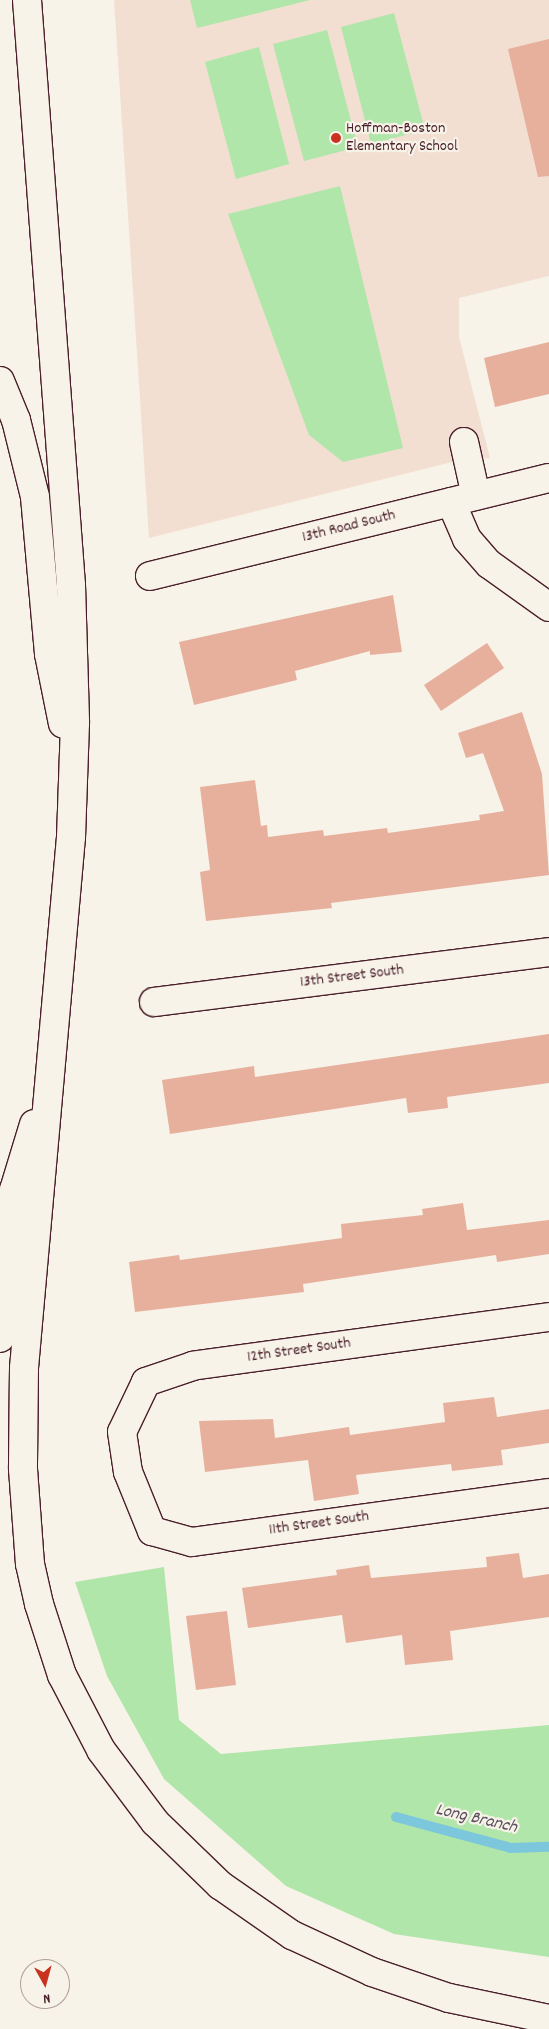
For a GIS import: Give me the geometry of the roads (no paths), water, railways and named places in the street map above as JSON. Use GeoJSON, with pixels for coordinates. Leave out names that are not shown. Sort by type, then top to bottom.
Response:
{"type":"FeatureCollection","features":[{"type":"Feature","properties":{"kind":"main road"},"geometry":{"type":"LineString","coordinates":[[27,0],[71,585],[74,777],[28,1320],[23,1469],[30,1564],[39,1604],[81,1715],[127,1789],[188,1857],[292,1935],[410,1987],[549,2019]]}},
{"type":"Feature","properties":{"kind":"main road"},"geometry":{"type":"LineString","coordinates":[[0,381],[16,420],[35,497],[49,654],[74,777]]}},
{"type":"Feature","properties":{"kind":"main road"},"geometry":{"type":"LineString","coordinates":[[464,442],[463,499],[468,539],[489,564],[549,607]]}},
{"type":"Feature","properties":{"kind":"main road","name":"13th Road South"},"geometry":{"type":"LineString","coordinates":[[150,576],[549,478]]}},
{"type":"Feature","properties":{"kind":"main road","name":"13th Street South"},"geometry":{"type":"LineString","coordinates":[[154,1002],[549,952]]}},
{"type":"Feature","properties":{"kind":"main road"},"geometry":{"type":"LineString","coordinates":[[0,1338],[14,1190],[51,1066]]}},
{"type":"Feature","properties":{"kind":"main road","name":"12th Street South"},"geometry":{"type":"LineString","coordinates":[[128,1472],[122,1432],[146,1382],[193,1366],[549,1316]]}},
{"type":"Feature","properties":{"kind":"main road","name":"11th Street South"},"geometry":{"type":"LineString","coordinates":[[128,1472],[152,1531],[192,1542],[549,1493]]}},
{"type":"Feature","properties":{"kind":"waterway","name":"Long Branch"},"geometry":{"type":"LineString","coordinates":[[396,1817],[511,1848],[549,1847]]}},
{"type":"Feature","properties":{"kind":"place","name":"Hoffman-Boston Elementary School"},"geometry":{"type":"Point","coordinates":[336,138]}}]}
